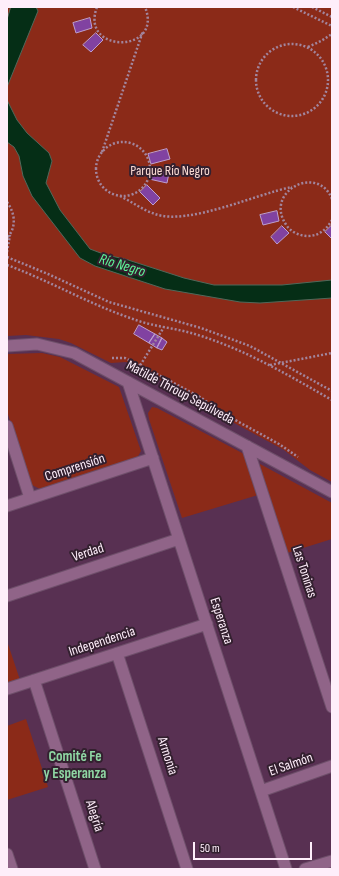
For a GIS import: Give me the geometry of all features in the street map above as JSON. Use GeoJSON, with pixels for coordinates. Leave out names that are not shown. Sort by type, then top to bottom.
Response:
{"type":"FeatureCollection","features":[{"type":"Feature","properties":{"kind":"street","name":"Matilde Throup Sepúlveda"},"geometry":{"type":"LineString","coordinates":[[7,346],[37,344],[66,350],[332,492]]}},
{"type":"Feature","properties":{"kind":"street","name":"Esperanza"},"geometry":{"type":"LineString","coordinates":[[128,382],[286,869]]}},
{"type":"Feature","properties":{"kind":"street"},"geometry":{"type":"LineString","coordinates":[[7,426],[30,498]]}},
{"type":"Feature","properties":{"kind":"street","name":"Las Toninas"},"geometry":{"type":"LineString","coordinates":[[247,446],[332,707]]}},
{"type":"Feature","properties":{"kind":"street","name":"Comprensión"},"geometry":{"type":"LineString","coordinates":[[7,506],[153,458]]}},
{"type":"Feature","properties":{"kind":"street","name":"Verdad"},"geometry":{"type":"LineString","coordinates":[[7,596],[179,539]]}},
{"type":"Feature","properties":{"kind":"street","name":"Independencia"},"geometry":{"type":"LineString","coordinates":[[7,689],[206,624]]}},
{"type":"Feature","properties":{"kind":"street","name":"Armonía"},"geometry":{"type":"LineString","coordinates":[[117,653],[187,869]]}},
{"type":"Feature","properties":{"kind":"street","name":"Alegría"},"geometry":{"type":"LineString","coordinates":[[34,680],[95,869]]}},
{"type":"Feature","properties":{"kind":"street","name":"El Salmón"},"geometry":{"type":"LineString","coordinates":[[261,791],[332,766]]}},
{"type":"Feature","properties":{"kind":"street"},"geometry":{"type":"LineString","coordinates":[[7,854],[12,869]]}},
{"type":"Feature","properties":{"kind":"street"},"geometry":{"type":"LineString","coordinates":[[305,869],[332,860]]}},
{"type":"Feature","properties":{"kind":"path"},"geometry":{"type":"LineString","coordinates":[[96,7],[95,23],[101,35],[107,39],[120,44],[127,43],[144,31]]}},
{"type":"Feature","properties":{"kind":"path"},"geometry":{"type":"LineString","coordinates":[[145,7],[147,18],[144,31],[96,167],[99,180],[107,191],[155,214],[175,218],[196,214],[306,182],[320,185],[332,192]]}},
{"type":"Feature","properties":{"kind":"path"},"geometry":{"type":"LineString","coordinates":[[293,7],[332,26]]}},
{"type":"Feature","properties":{"kind":"path"},"geometry":{"type":"LineString","coordinates":[[312,7],[332,17]]}},
{"type":"Feature","properties":{"kind":"path"},"geometry":{"type":"LineString","coordinates":[[308,47],[317,53],[324,62],[328,73],[329,85],[325,96],[319,105],[304,114],[288,117],[277,114],[267,107],[260,98],[256,87],[256,75],[259,64],[265,55],[274,48],[285,44],[297,44],[308,47],[332,34]]}},
{"type":"Feature","properties":{"kind":"path"},"geometry":{"type":"LineString","coordinates":[[101,154],[112,145],[125,143],[138,148],[147,158],[150,172],[144,185],[134,194],[120,196]]}},
{"type":"Feature","properties":{"kind":"path"},"geometry":{"type":"LineString","coordinates":[[292,187],[282,199],[281,207],[281,214],[288,228],[301,235],[317,235],[324,231],[332,220]]}},
{"type":"Feature","properties":{"kind":"path"},"geometry":{"type":"LineString","coordinates":[[327,190],[332,199]]}},
{"type":"Feature","properties":{"kind":"path"},"geometry":{"type":"LineString","coordinates":[[7,202],[14,217],[14,226],[10,235],[7,252]]}},
{"type":"Feature","properties":{"kind":"path"},"geometry":{"type":"LineString","coordinates":[[7,238],[10,235]]}},
{"type":"Feature","properties":{"kind":"path"},"geometry":{"type":"LineString","coordinates":[[7,257],[109,302],[213,332],[250,346],[332,391]]}},
{"type":"Feature","properties":{"kind":"path"},"geometry":{"type":"LineString","coordinates":[[7,265],[40,277],[100,307],[134,320],[198,335],[250,354],[332,400]]}},
{"type":"Feature","properties":{"kind":"path"},"geometry":{"type":"LineString","coordinates":[[128,382],[164,327]]}},
{"type":"Feature","properties":{"kind":"path"},"geometry":{"type":"LineString","coordinates":[[270,365],[332,353]]}},
{"type":"Feature","properties":{"kind":"green space","name":"Parque Río Negro"},"geometry":{"type":"Polygon","coordinates":[[[7,7],[332,7],[332,482],[310,470],[284,450],[214,412],[197,400],[126,362],[111,363],[71,343],[59,339],[26,335],[7,336],[7,7]]]}},
{"type":"Feature","properties":{"kind":"green space"},"geometry":{"type":"Polygon","coordinates":[[[42,353],[60,357],[119,387],[141,451],[137,458],[42,490],[30,484],[7,411],[7,354],[42,353]]]}},
{"type":"Feature","properties":{"kind":"green space"},"geometry":{"type":"Polygon","coordinates":[[[152,407],[157,408],[244,454],[258,495],[182,518],[149,419],[148,413],[152,407]]]}},
{"type":"Feature","properties":{"kind":"green space"},"geometry":{"type":"Polygon","coordinates":[[[260,464],[332,503],[332,539],[287,553],[259,467],[260,464]]]}},
{"type":"Feature","properties":{"kind":"green space"},"geometry":{"type":"Polygon","coordinates":[[[7,641],[20,680],[7,684],[7,641]]]}},
{"type":"Feature","properties":{"kind":"green space"},"geometry":{"type":"Polygon","coordinates":[[[26,719],[48,787],[7,800],[7,726],[26,719]]]}},
{"type":"Feature","properties":{"kind":"water"},"geometry":{"type":"Polygon","coordinates":[[[11,7],[36,7],[38,11],[7,87],[7,20],[11,7]]]}},
{"type":"Feature","properties":{"kind":"water","name":"Río Negro"},"geometry":{"type":"Polygon","coordinates":[[[7,100],[17,120],[27,133],[49,153],[52,161],[46,183],[60,210],[90,249],[184,278],[214,285],[282,285],[332,280],[332,298],[260,303],[240,302],[165,289],[95,266],[80,258],[32,196],[23,176],[19,156],[14,147],[7,142],[7,100]]]}},
{"type":"Feature","properties":{"kind":"building"},"geometry":{"type":"Polygon","coordinates":[[[90,18],[92,28],[76,33],[73,23],[90,18]]]}},
{"type":"Feature","properties":{"kind":"building"},"geometry":{"type":"Polygon","coordinates":[[[96,33],[103,40],[91,52],[83,45],[96,33]]]}},
{"type":"Feature","properties":{"kind":"building"},"geometry":{"type":"Polygon","coordinates":[[[167,149],[170,159],[151,164],[148,154],[167,149]]]}},
{"type":"Feature","properties":{"kind":"building"},"geometry":{"type":"Polygon","coordinates":[[[151,169],[169,173],[167,183],[149,179],[151,169]]]}},
{"type":"Feature","properties":{"kind":"building"},"geometry":{"type":"Polygon","coordinates":[[[147,185],[160,198],[153,205],[140,192],[147,185]]]}},
{"type":"Feature","properties":{"kind":"building"},"geometry":{"type":"Polygon","coordinates":[[[277,211],[279,221],[263,225],[260,215],[277,211]]]}},
{"type":"Feature","properties":{"kind":"building"},"geometry":{"type":"Polygon","coordinates":[[[332,225],[332,239],[325,232],[332,225]]]}},
{"type":"Feature","properties":{"kind":"building"},"geometry":{"type":"Polygon","coordinates":[[[282,226],[289,233],[277,244],[271,237],[282,226]]]}},
{"type":"Feature","properties":{"kind":"building"},"geometry":{"type":"Polygon","coordinates":[[[139,325],[155,334],[149,343],[134,334],[139,325]]]}},
{"type":"Feature","properties":{"kind":"building"},"geometry":{"type":"Polygon","coordinates":[[[155,334],[162,338],[157,348],[149,343],[155,334]]]}},
{"type":"Feature","properties":{"kind":"building"},"geometry":{"type":"Polygon","coordinates":[[[162,338],[167,342],[162,350],[157,348],[162,338]]]}},
{"type":"Feature","properties":{"kind":"district","name":"Comité Fe y Esperanza"},"geometry":{"type":"Point","coordinates":[75,766]}}]}
